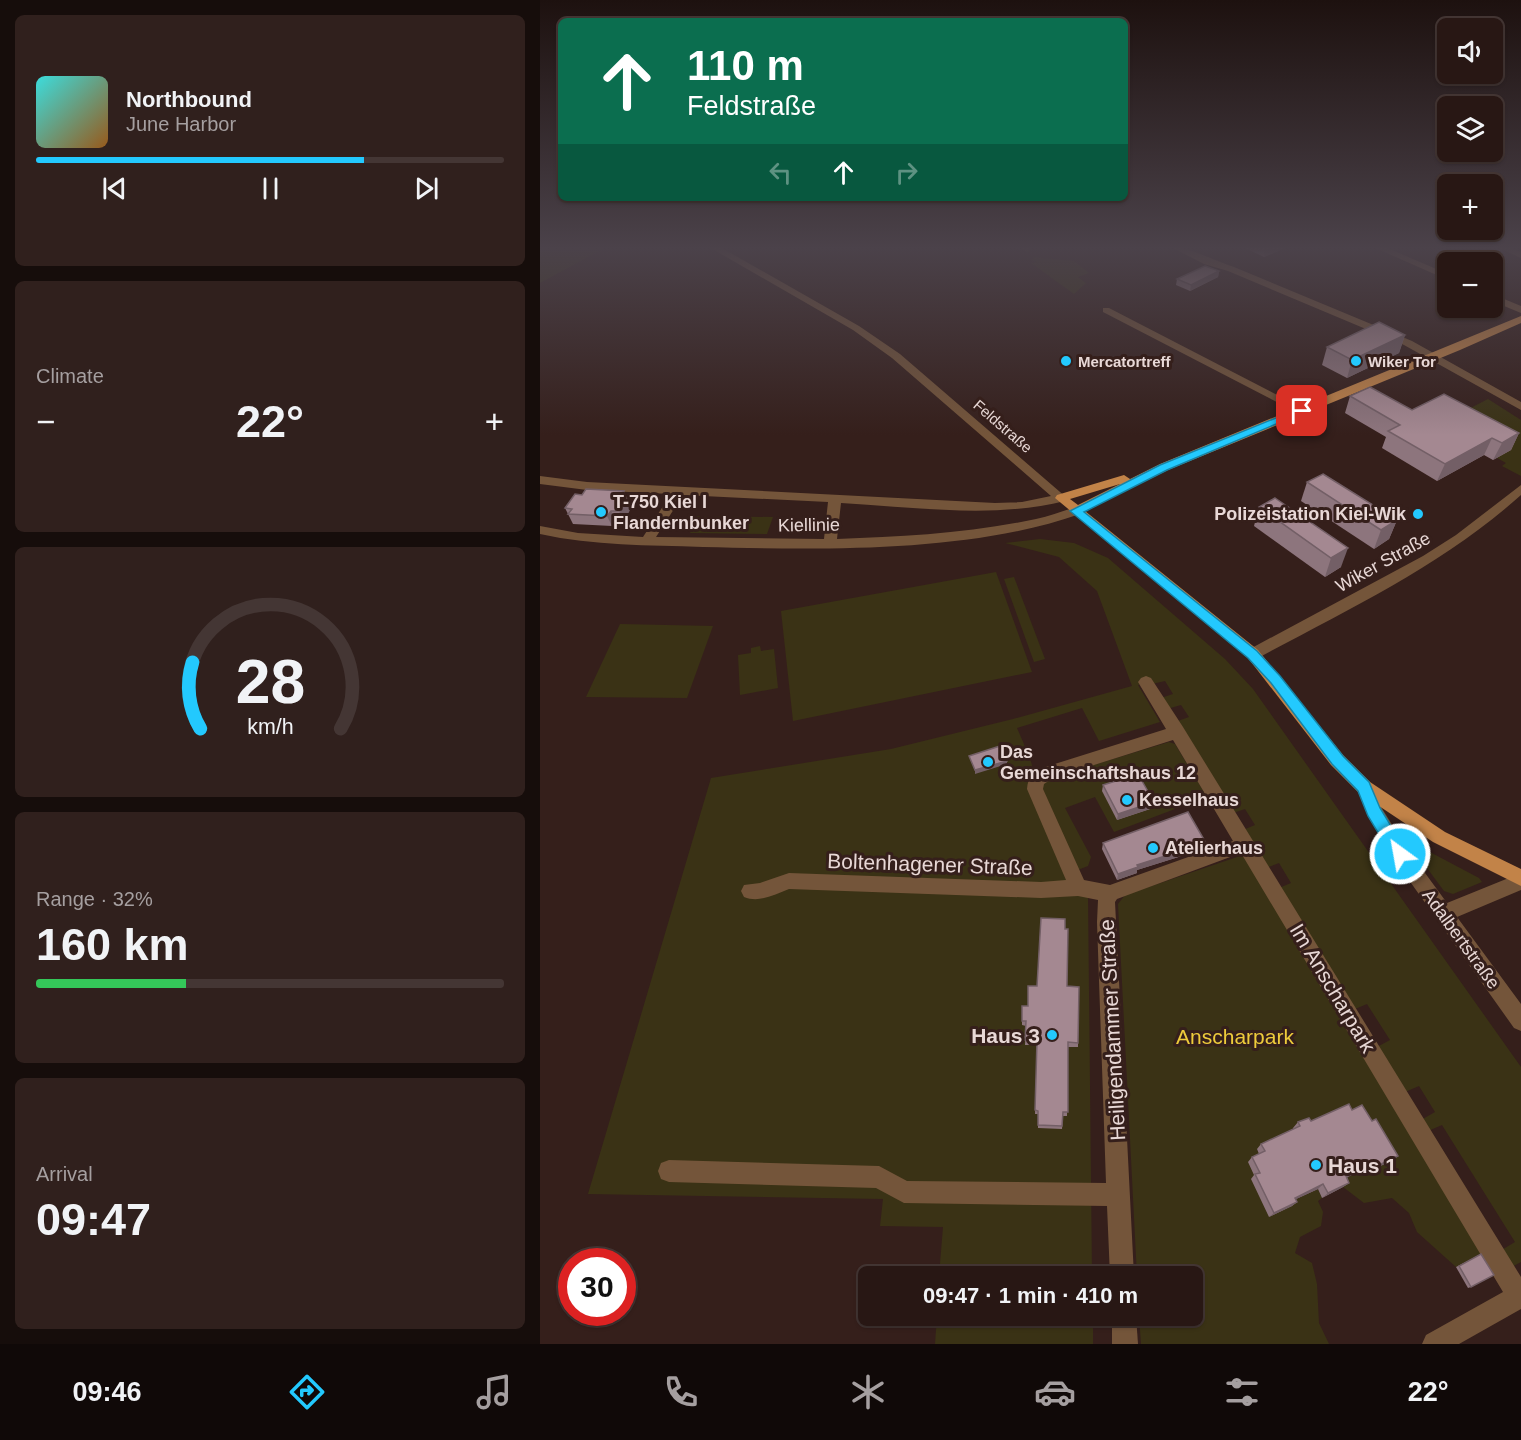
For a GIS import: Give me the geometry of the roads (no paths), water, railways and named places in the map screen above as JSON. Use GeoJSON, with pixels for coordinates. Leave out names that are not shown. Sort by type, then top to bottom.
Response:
{"type":"FeatureCollection","features":[{"type":"Feature","properties":{"kind":"main road"},"geometry":{"type":"LineString","coordinates":[[1076,511],[1164,467],[1435,357],[1521,319]]}},
{"type":"Feature","properties":{"kind":"main road"},"geometry":{"type":"LineString","coordinates":[[1060,498],[1164,467]]}},
{"type":"Feature","properties":{"kind":"main road","name":"Feldstraße"},"geometry":{"type":"LineString","coordinates":[[1060,498],[1253,654]]}},
{"type":"Feature","properties":{"kind":"main road","name":"Adalbertstraße"},"geometry":{"type":"LineString","coordinates":[[1253,654],[1337,760],[1364,787]]}},
{"type":"Feature","properties":{"kind":"main road"},"geometry":{"type":"LineString","coordinates":[[1364,787],[1439,837],[1521,879]]}},
{"type":"Feature","properties":{"kind":"street","name":"Feldstraße"},"geometry":{"type":"LineString","coordinates":[[824,310],[856,328],[926,380],[1060,498]]}},
{"type":"Feature","properties":{"kind":"street"},"geometry":{"type":"LineString","coordinates":[[1106,310],[1302,411]]}},
{"type":"Feature","properties":{"kind":"street"},"geometry":{"type":"LineString","coordinates":[[1330,310],[1435,357],[1521,407]]}},
{"type":"Feature","properties":{"kind":"street","name":"Kiellinie"},"geometry":{"type":"LineString","coordinates":[[540,480],[587,486],[995,507],[1022,506],[1060,498]]}},
{"type":"Feature","properties":{"kind":"street","name":"Wiker Straße"},"geometry":{"type":"LineString","coordinates":[[1253,654],[1446,548],[1491,516],[1521,489]]}},
{"type":"Feature","properties":{"kind":"street"},"geometry":{"type":"LineString","coordinates":[[647,541],[680,490]]}},
{"type":"Feature","properties":{"kind":"street"},"geometry":{"type":"LineString","coordinates":[[830,544],[836,499]]}},
{"type":"Feature","properties":{"kind":"street","name":"Kiellinie"},"geometry":{"type":"LineString","coordinates":[[540,530],[562,535],[647,541],[830,544],[920,540],[1028,526],[1076,511]]}},
{"type":"Feature","properties":{"kind":"street","name":"Im Anscharpark"},"geometry":{"type":"LineString","coordinates":[[1146,682],[1520,1295]]}},
{"type":"Feature","properties":{"kind":"street"},"geometry":{"type":"LineString","coordinates":[[1078,888],[1035,789],[1036,780],[1048,773],[1177,732]]}},
{"type":"Feature","properties":{"kind":"street","name":"Adalbertstraße"},"geometry":{"type":"LineString","coordinates":[[1364,787],[1374,812],[1442,914],[1521,1022]]}},
{"type":"Feature","properties":{"kind":"street","name":"Heiligendammer Straße"},"geometry":{"type":"LineString","coordinates":[[1122,1266],[1106,902],[1110,893],[1245,844]]}},
{"type":"Feature","properties":{"kind":"street"},"geometry":{"type":"LineString","coordinates":[[1442,914],[1521,879]]}},
{"type":"Feature","properties":{"kind":"street","name":"Boltenhagener Straße"},"geometry":{"type":"LineString","coordinates":[[750,891],[760,891],[789,881],[1041,890],[1078,888],[1110,893]]}},
{"type":"Feature","properties":{"kind":"street"},"geometry":{"type":"LineString","coordinates":[[669,1171],[879,1177],[904,1192],[1119,1195]]}},
{"type":"Feature","properties":{"kind":"street"},"geometry":{"type":"LineString","coordinates":[[1435,1344],[1520,1295]]}},
{"type":"Feature","properties":{"kind":"street"},"geometry":{"type":"LineString","coordinates":[[1124,1326],[1125,1344]]}},
{"type":"Feature","properties":{"kind":"place","name":"Mercatortreff"},"geometry":{"type":"Point","coordinates":[1066,361]}},
{"type":"Feature","properties":{"kind":"place","name":"Wiker Tor"},"geometry":{"type":"Point","coordinates":[1356,361]}},
{"type":"Feature","properties":{"kind":"place","name":"T-750 Kiel I Flandernbunker"},"geometry":{"type":"Point","coordinates":[601,512]}},
{"type":"Feature","properties":{"kind":"place","name":"Polizeistation Kiel-Wik"},"geometry":{"type":"Point","coordinates":[1418,514]}},
{"type":"Feature","properties":{"kind":"place","name":"Das Gemeinschaftshaus 12"},"geometry":{"type":"Point","coordinates":[988,762]}},
{"type":"Feature","properties":{"kind":"place","name":"Kesselhaus"},"geometry":{"type":"Point","coordinates":[1127,800]}},
{"type":"Feature","properties":{"kind":"place","name":"Atelierhaus"},"geometry":{"type":"Point","coordinates":[1153,848]}},
{"type":"Feature","properties":{"kind":"place","name":"Haus 3"},"geometry":{"type":"Point","coordinates":[1052,1035]}},
{"type":"Feature","properties":{"kind":"place","name":"Haus 1"},"geometry":{"type":"Point","coordinates":[1316,1165]}},
{"type":"Feature","properties":{"kind":"park label","name":"Anscharpark"},"geometry":{"type":"Point","coordinates":[1235,1036]}}]}
